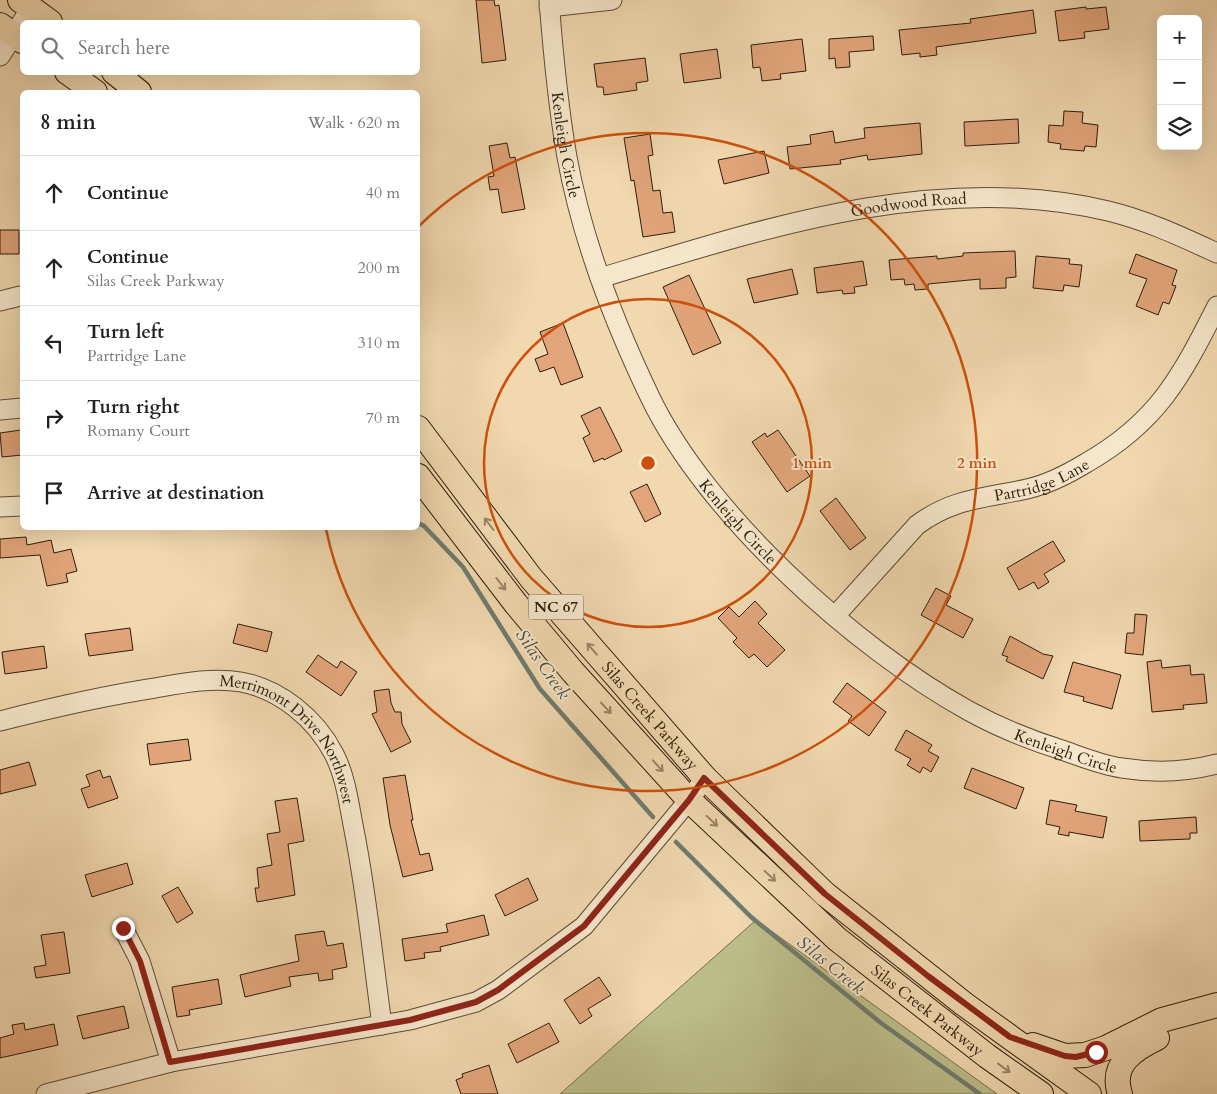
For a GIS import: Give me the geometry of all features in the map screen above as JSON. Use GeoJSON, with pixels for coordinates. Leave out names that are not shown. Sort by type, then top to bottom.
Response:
{"type":"FeatureCollection","features":[{"type":"Feature","properties":{"kind":"main road"},"geometry":{"type":"LineString","coordinates":[[25,4],[47,20]]}},
{"type":"Feature","properties":{"kind":"main road"},"geometry":{"type":"LineString","coordinates":[[72,75],[92,90]]}},
{"type":"Feature","properties":{"kind":"main road"},"geometry":{"type":"LineString","coordinates":[[118,75],[136,90]]}},
{"type":"Feature","properties":{"kind":"main road","name":"Silas Creek Parkway"},"geometry":{"type":"LineString","coordinates":[[420,431],[531,578],[704,778],[825,894],[935,982],[1088,1094]]}},
{"type":"Feature","properties":{"kind":"main road","name":"Silas Creek Parkway"},"geometry":{"type":"LineString","coordinates":[[420,479],[547,642],[689,800],[837,939],[987,1056],[1041,1094]]}},
{"type":"Feature","properties":{"kind":"main road"},"geometry":{"type":"LineString","coordinates":[[1010,1037],[1065,1056],[1085,1055],[1106,1048],[1162,1020],[1217,1005]]}},
{"type":"Feature","properties":{"kind":"main road"},"geometry":{"type":"LineString","coordinates":[[1120,1094],[1118,1074],[1122,1062],[1132,1052],[1179,1029],[1217,1018]]}},
{"type":"Feature","properties":{"kind":"street"},"geometry":{"type":"LineString","coordinates":[[549,3],[612,0]]}},
{"type":"Feature","properties":{"kind":"street","name":"Kenleigh Circle"},"geometry":{"type":"LineString","coordinates":[[549,3],[567,156],[576,199],[600,278],[651,400],[690,464],[730,512],[772,558],[835,616],[874,648],[944,696],[1002,727],[1042,744],[1120,768],[1170,771],[1217,764]]}},
{"type":"Feature","properties":{"kind":"street"},"geometry":{"type":"LineString","coordinates":[[0,56],[25,4]]}},
{"type":"Feature","properties":{"kind":"street","name":"Goodwood Road"},"geometry":{"type":"LineString","coordinates":[[600,278],[780,225],[829,214],[954,199],[1029,198],[1082,205],[1139,220],[1217,254]]}},
{"type":"Feature","properties":{"kind":"street"},"geometry":{"type":"LineString","coordinates":[[0,301],[20,296]]}},
{"type":"Feature","properties":{"kind":"street","name":"Partridge Lane"},"geometry":{"type":"LineString","coordinates":[[835,616],[918,525],[932,514],[966,500],[1028,489],[1046,483],[1097,457],[1128,436],[1147,420],[1163,401],[1196,347],[1217,306]]}},
{"type":"Feature","properties":{"kind":"street"},"geometry":{"type":"LineString","coordinates":[[0,410],[20,408]]}},
{"type":"Feature","properties":{"kind":"street"},"geometry":{"type":"LineString","coordinates":[[0,507],[20,506]]}},
{"type":"Feature","properties":{"kind":"street","name":"Merrimont Drive Northwest"},"geometry":{"type":"LineString","coordinates":[[0,721],[134,691],[216,680],[259,686],[277,694],[292,705],[323,737],[334,753],[341,770],[359,855],[382,1025]]}},
{"type":"Feature","properties":{"kind":"street"},"geometry":{"type":"LineString","coordinates":[[46,1094],[170,1062],[382,1025],[452,1010],[476,1002],[498,990],[570,939],[612,894],[689,800],[704,778]]}},
{"type":"Feature","properties":{"kind":"street"},"geometry":{"type":"LineString","coordinates":[[123,928],[140,961],[170,1062]]}},
{"type":"Feature","properties":{"kind":"green space"},"geometry":{"type":"Polygon","coordinates":[[[756,920],[997,1094],[560,1094],[756,920]]]}},
{"type":"Feature","properties":{"kind":"building"},"geometry":{"type":"Polygon","coordinates":[[[476,0],[494,0],[495,6],[499,5],[506,60],[482,63],[476,0]]]}},
{"type":"Feature","properties":{"kind":"building"},"geometry":{"type":"Polygon","coordinates":[[[1086,7],[1086,9],[1106,7],[1109,29],[1084,32],[1085,38],[1059,41],[1055,11],[1086,7]]]}},
{"type":"Feature","properties":{"kind":"building"},"geometry":{"type":"Polygon","coordinates":[[[1033,10],[1036,33],[936,47],[937,55],[920,57],[920,53],[902,55],[899,30],[971,23],[970,19],[1033,10]]]}},
{"type":"Feature","properties":{"kind":"building"},"geometry":{"type":"Polygon","coordinates":[[[873,36],[874,50],[849,52],[850,67],[836,68],[835,58],[829,59],[829,39],[873,36]]]}},
{"type":"Feature","properties":{"kind":"building"},"geometry":{"type":"Polygon","coordinates":[[[802,39],[806,71],[780,74],[781,79],[762,81],[760,67],[753,68],[751,45],[802,39]]]}},
{"type":"Feature","properties":{"kind":"building"},"geometry":{"type":"Polygon","coordinates":[[[717,49],[721,78],[684,83],[680,54],[717,49]]]}},
{"type":"Feature","properties":{"kind":"building"},"geometry":{"type":"Polygon","coordinates":[[[645,58],[648,81],[636,83],[637,90],[604,95],[603,87],[597,87],[594,64],[645,58]]]}},
{"type":"Feature","properties":{"kind":"building"},"geometry":{"type":"Polygon","coordinates":[[[1064,111],[1083,112],[1082,123],[1098,125],[1096,147],[1085,146],[1084,151],[1060,149],[1061,144],[1048,142],[1049,125],[1063,126],[1064,111]]]}},
{"type":"Feature","properties":{"kind":"building"},"geometry":{"type":"Polygon","coordinates":[[[1018,119],[1019,143],[965,146],[964,122],[1018,119]]]}},
{"type":"Feature","properties":{"kind":"building"},"geometry":{"type":"Polygon","coordinates":[[[920,123],[922,154],[868,160],[867,155],[840,160],[841,164],[790,169],[787,147],[811,144],[810,135],[833,131],[835,143],[865,138],[864,128],[920,123]]]}},
{"type":"Feature","properties":{"kind":"building"},"geometry":{"type":"Polygon","coordinates":[[[650,134],[653,155],[648,156],[653,191],[660,190],[663,213],[672,212],[675,232],[643,237],[634,180],[631,181],[624,138],[650,134]]]}},
{"type":"Feature","properties":{"kind":"building"},"geometry":{"type":"Polygon","coordinates":[[[507,143],[510,158],[515,157],[525,209],[502,213],[498,189],[490,190],[488,177],[494,176],[489,146],[507,143]]]}},
{"type":"Feature","properties":{"kind":"building"},"geometry":{"type":"Polygon","coordinates":[[[764,151],[769,173],[724,184],[718,160],[764,151]]]}},
{"type":"Feature","properties":{"kind":"building"},"geometry":{"type":"Polygon","coordinates":[[[0,230],[19,230],[19,254],[0,254],[0,230]]]}},
{"type":"Feature","properties":{"kind":"building"},"geometry":{"type":"Polygon","coordinates":[[[1015,251],[1016,277],[1006,278],[1006,288],[980,289],[980,279],[928,284],[928,289],[915,290],[914,284],[905,285],[904,279],[891,280],[889,260],[937,256],[937,259],[963,256],[963,253],[1015,251]]]}},
{"type":"Feature","properties":{"kind":"building"},"geometry":{"type":"Polygon","coordinates":[[[1136,254],[1177,270],[1172,285],[1176,286],[1169,304],[1163,302],[1158,315],[1136,306],[1147,279],[1129,273],[1136,254]]]}},
{"type":"Feature","properties":{"kind":"building"},"geometry":{"type":"Polygon","coordinates":[[[1036,256],[1070,259],[1069,264],[1082,265],[1079,287],[1064,285],[1063,291],[1033,288],[1036,256]]]}},
{"type":"Feature","properties":{"kind":"building"},"geometry":{"type":"Polygon","coordinates":[[[863,261],[867,285],[854,287],[855,293],[843,294],[842,290],[817,293],[814,268],[863,261]]]}},
{"type":"Feature","properties":{"kind":"building"},"geometry":{"type":"Polygon","coordinates":[[[792,269],[798,294],[754,303],[747,279],[792,269]]]}},
{"type":"Feature","properties":{"kind":"building"},"geometry":{"type":"Polygon","coordinates":[[[689,275],[721,343],[693,355],[663,287],[689,275]]]}},
{"type":"Feature","properties":{"kind":"building"},"geometry":{"type":"Polygon","coordinates":[[[563,323],[583,377],[561,385],[554,367],[540,372],[535,359],[548,354],[540,332],[563,323]]]}},
{"type":"Feature","properties":{"kind":"building"},"geometry":{"type":"Polygon","coordinates":[[[600,407],[622,451],[604,460],[603,458],[594,462],[583,438],[590,434],[581,416],[600,407]]]}},
{"type":"Feature","properties":{"kind":"building"},"geometry":{"type":"Polygon","coordinates":[[[20,430],[20,455],[2,457],[0,433],[20,430]]]}},
{"type":"Feature","properties":{"kind":"building"},"geometry":{"type":"Polygon","coordinates":[[[778,430],[810,476],[787,492],[752,442],[765,433],[767,437],[778,430]]]}},
{"type":"Feature","properties":{"kind":"building"},"geometry":{"type":"Polygon","coordinates":[[[647,484],[661,514],[645,522],[630,492],[647,484]]]}},
{"type":"Feature","properties":{"kind":"building"},"geometry":{"type":"Polygon","coordinates":[[[836,498],[866,538],[850,550],[820,511],[836,498]]]}},
{"type":"Feature","properties":{"kind":"building"},"geometry":{"type":"Polygon","coordinates":[[[26,537],[27,545],[51,540],[54,553],[71,549],[77,571],[66,574],[68,582],[47,586],[40,555],[0,558],[0,539],[26,537]]]}},
{"type":"Feature","properties":{"kind":"building"},"geometry":{"type":"Polygon","coordinates":[[[1053,541],[1065,561],[1044,574],[1049,582],[1038,589],[1034,582],[1019,590],[1007,568],[1053,541]]]}},
{"type":"Feature","properties":{"kind":"building"},"geometry":{"type":"Polygon","coordinates":[[[936,588],[951,596],[946,605],[973,619],[963,638],[921,615],[936,588]]]}},
{"type":"Feature","properties":{"kind":"building"},"geometry":{"type":"Polygon","coordinates":[[[755,601],[767,614],[758,623],[785,650],[767,667],[754,654],[749,658],[733,642],[737,638],[718,618],[729,607],[739,617],[755,601]]]}},
{"type":"Feature","properties":{"kind":"building"},"geometry":{"type":"Polygon","coordinates":[[[1135,614],[1147,615],[1143,655],[1125,653],[1127,633],[1134,633],[1135,614]]]}},
{"type":"Feature","properties":{"kind":"building"},"geometry":{"type":"Polygon","coordinates":[[[238,624],[272,632],[267,652],[233,643],[238,624]]]}},
{"type":"Feature","properties":{"kind":"building"},"geometry":{"type":"Polygon","coordinates":[[[130,628],[133,650],[89,656],[85,634],[130,628]]]}},
{"type":"Feature","properties":{"kind":"building"},"geometry":{"type":"Polygon","coordinates":[[[1010,636],[1043,654],[1053,656],[1043,679],[1006,661],[1008,657],[1002,655],[1010,636]]]}},
{"type":"Feature","properties":{"kind":"building"},"geometry":{"type":"Polygon","coordinates":[[[44,646],[47,668],[5,674],[2,652],[44,646]]]}},
{"type":"Feature","properties":{"kind":"building"},"geometry":{"type":"Polygon","coordinates":[[[318,655],[337,668],[341,661],[357,672],[341,696],[306,672],[318,655]]]}},
{"type":"Feature","properties":{"kind":"building"},"geometry":{"type":"Polygon","coordinates":[[[1161,660],[1162,668],[1190,665],[1191,675],[1204,674],[1207,703],[1183,705],[1184,709],[1152,712],[1147,662],[1161,660]]]}},
{"type":"Feature","properties":{"kind":"building"},"geometry":{"type":"Polygon","coordinates":[[[1073,662],[1121,675],[1112,709],[1083,701],[1084,697],[1064,692],[1073,662]]]}},
{"type":"Feature","properties":{"kind":"building"},"geometry":{"type":"Polygon","coordinates":[[[847,683],[886,712],[869,736],[848,721],[852,716],[833,702],[847,683]]]}},
{"type":"Feature","properties":{"kind":"building"},"geometry":{"type":"Polygon","coordinates":[[[389,689],[391,703],[395,712],[401,712],[402,724],[411,742],[391,752],[372,714],[377,712],[374,691],[389,689]]]}},
{"type":"Feature","properties":{"kind":"building"},"geometry":{"type":"Polygon","coordinates":[[[906,730],[932,745],[928,751],[939,757],[931,772],[923,767],[920,773],[907,765],[911,759],[895,750],[906,730]]]}},
{"type":"Feature","properties":{"kind":"building"},"geometry":{"type":"Polygon","coordinates":[[[188,739],[191,760],[150,765],[147,744],[188,739]]]}},
{"type":"Feature","properties":{"kind":"building"},"geometry":{"type":"Polygon","coordinates":[[[29,762],[36,785],[0,794],[0,770],[29,762]]]}},
{"type":"Feature","properties":{"kind":"building"},"geometry":{"type":"Polygon","coordinates":[[[972,768],[1024,788],[1016,809],[964,788],[972,768]]]}},
{"type":"Feature","properties":{"kind":"building"},"geometry":{"type":"Polygon","coordinates":[[[100,770],[103,778],[110,776],[118,798],[88,808],[81,789],[90,786],[86,775],[100,770]]]}},
{"type":"Feature","properties":{"kind":"building"},"geometry":{"type":"Polygon","coordinates":[[[405,775],[413,820],[411,820],[420,855],[429,853],[433,870],[403,877],[390,825],[383,778],[405,775]]]}},
{"type":"Feature","properties":{"kind":"building"},"geometry":{"type":"Polygon","coordinates":[[[297,798],[304,841],[288,844],[295,895],[257,902],[255,888],[259,888],[257,868],[272,865],[267,834],[280,832],[275,801],[297,798]]]}},
{"type":"Feature","properties":{"kind":"building"},"geometry":{"type":"Polygon","coordinates":[[[1050,800],[1077,805],[1075,811],[1107,817],[1103,838],[1069,832],[1069,836],[1058,834],[1060,827],[1046,824],[1050,800]]]}},
{"type":"Feature","properties":{"kind":"building"},"geometry":{"type":"Polygon","coordinates":[[[1196,817],[1197,833],[1190,833],[1190,839],[1140,841],[1139,821],[1196,817]]]}},
{"type":"Feature","properties":{"kind":"building"},"geometry":{"type":"Polygon","coordinates":[[[127,863],[133,884],[92,897],[85,875],[127,863]]]}},
{"type":"Feature","properties":{"kind":"building"},"geometry":{"type":"Polygon","coordinates":[[[528,878],[538,900],[505,916],[495,895],[528,878]]]}},
{"type":"Feature","properties":{"kind":"building"},"geometry":{"type":"Polygon","coordinates":[[[178,887],[193,913],[177,923],[162,896],[178,887]]]}},
{"type":"Feature","properties":{"kind":"building"},"geometry":{"type":"Polygon","coordinates":[[[484,915],[489,935],[440,947],[441,951],[424,953],[425,958],[405,961],[402,939],[448,932],[446,924],[484,915]]]}},
{"type":"Feature","properties":{"kind":"building"},"geometry":{"type":"Polygon","coordinates":[[[324,931],[327,946],[343,943],[347,967],[332,970],[333,979],[319,981],[318,973],[289,977],[291,986],[245,997],[240,975],[299,961],[295,935],[324,931]]]}},
{"type":"Feature","properties":{"kind":"building"},"geometry":{"type":"Polygon","coordinates":[[[64,932],[70,973],[36,978],[34,967],[46,965],[41,935],[64,932]]]}},
{"type":"Feature","properties":{"kind":"building"},"geometry":{"type":"Polygon","coordinates":[[[599,977],[611,995],[588,1009],[592,1016],[580,1024],[564,1000],[599,977]]]}},
{"type":"Feature","properties":{"kind":"building"},"geometry":{"type":"Polygon","coordinates":[[[218,979],[222,1004],[189,1010],[190,1015],[177,1017],[172,987],[218,979]]]}},
{"type":"Feature","properties":{"kind":"building"},"geometry":{"type":"Polygon","coordinates":[[[124,1006],[129,1028],[83,1039],[77,1016],[124,1006]]]}},
{"type":"Feature","properties":{"kind":"building"},"geometry":{"type":"Polygon","coordinates":[[[24,1023],[25,1030],[54,1024],[58,1045],[0,1058],[0,1038],[14,1034],[12,1025],[24,1023]]]}},
{"type":"Feature","properties":{"kind":"building"},"geometry":{"type":"Polygon","coordinates":[[[549,1023],[559,1042],[517,1063],[508,1044],[549,1023]]]}},
{"type":"Feature","properties":{"kind":"building"},"geometry":{"type":"Polygon","coordinates":[[[489,1065],[498,1094],[461,1094],[456,1080],[463,1077],[462,1074],[489,1065]]]}},
{"type":"Feature","properties":{"kind":"waterway","name":"Silas Creek"},"geometry":{"type":"LineString","coordinates":[[420,524],[463,567],[540,689],[653,817]]}},
{"type":"Feature","properties":{"kind":"waterway","name":"Silas Creek"},"geometry":{"type":"LineString","coordinates":[[676,842],[751,917],[881,1023],[980,1094]]}},
{"type":"Feature","properties":{"kind":"route"},"geometry":{"type":"LineString","coordinates":[[123,928],[140,961],[170,1062],[410,1020],[452,1010],[476,1002],[498,990],[570,939],[612,894],[689,800],[704,778],[825,894],[964,1004],[1010,1037],[1065,1056],[1076,1057],[1096,1052]]}}]}
